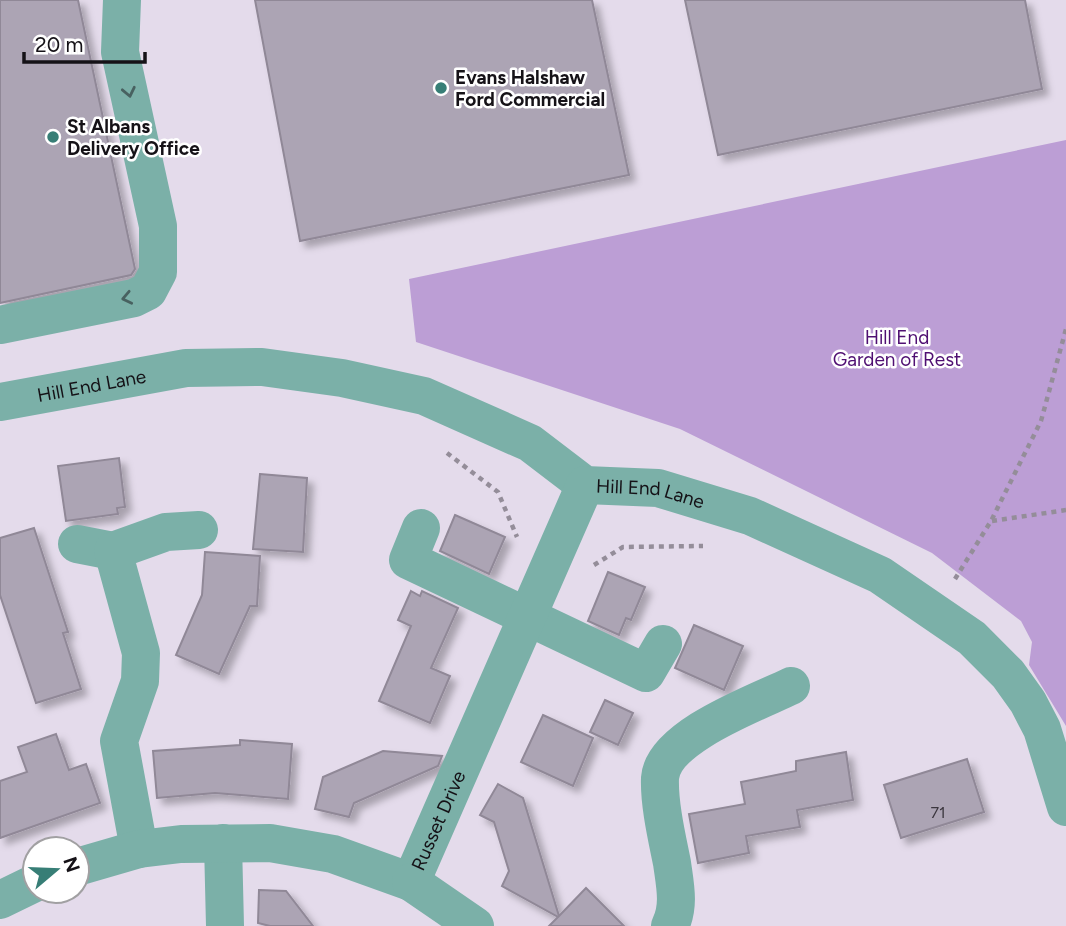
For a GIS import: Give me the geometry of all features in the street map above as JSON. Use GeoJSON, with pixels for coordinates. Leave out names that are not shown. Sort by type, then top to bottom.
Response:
{"type":"FeatureCollection","features":[{"type":"Feature","properties":{"kind":"street"},"geometry":{"type":"LineString","coordinates":[[0,325],[134,298],[148,291],[158,272],[158,226],[120,52],[122,0]]}},
{"type":"Feature","properties":{"kind":"street","name":"Hill End Lane"},"geometry":{"type":"LineString","coordinates":[[0,402],[186,368],[262,367],[342,378],[424,396],[530,443],[585,485],[658,488],[750,516],[880,575],[972,638],[1008,674],[1028,702],[1042,729],[1066,807]]}},
{"type":"Feature","properties":{"kind":"street","name":"Russet Drive"},"geometry":{"type":"LineString","coordinates":[[91,863],[139,849],[181,844],[270,843],[333,854],[411,882],[585,485]]}},
{"type":"Feature","properties":{"kind":"street"},"geometry":{"type":"LineString","coordinates":[[421,528],[408,560],[646,673],[663,645]]}},
{"type":"Feature","properties":{"kind":"street"},"geometry":{"type":"LineString","coordinates":[[139,849],[120,741],[140,681],[141,653],[95,548],[166,532],[200,530]]}},
{"type":"Feature","properties":{"kind":"street"},"geometry":{"type":"LineString","coordinates":[[670,926],[675,915],[677,892],[660,777],[669,757],[696,733],[791,686]]}},
{"type":"Feature","properties":{"kind":"street"},"geometry":{"type":"LineString","coordinates":[[223,843],[225,926]]}},
{"type":"Feature","properties":{"kind":"street"},"geometry":{"type":"LineString","coordinates":[[411,882],[475,926]]}},
{"type":"Feature","properties":{"kind":"street"},"geometry":{"type":"LineString","coordinates":[[0,900],[21,890]]}},
{"type":"Feature","properties":{"kind":"path"},"geometry":{"type":"LineString","coordinates":[[935,612],[991,521],[1041,421],[1066,329]]}},
{"type":"Feature","properties":{"kind":"path"},"geometry":{"type":"LineString","coordinates":[[446,452],[498,492],[518,538]]}},
{"type":"Feature","properties":{"kind":"path"},"geometry":{"type":"LineString","coordinates":[[991,521],[1066,510]]}},
{"type":"Feature","properties":{"kind":"path"},"geometry":{"type":"LineString","coordinates":[[590,568],[623,547],[704,546]]}},
{"type":"Feature","properties":{"kind":"green space","name":"Hill End Garden of Rest"},"geometry":{"type":"Polygon","coordinates":[[[1066,140],[1066,726],[1029,665],[1032,642],[1021,621],[932,553],[680,429],[416,342],[409,279],[1066,140]]]}},
{"type":"Feature","properties":{"kind":"building","name":"St Albans Delivery Office"},"geometry":{"type":"Polygon","coordinates":[[[0,0],[78,0],[135,269],[131,275],[0,303],[0,0]]]}},
{"type":"Feature","properties":{"kind":"building","name":"Evans Halshaw Ford Commercial"},"geometry":{"type":"Polygon","coordinates":[[[255,0],[592,0],[629,175],[300,241],[255,0]]]}},
{"type":"Feature","properties":{"kind":"building"},"geometry":{"type":"Polygon","coordinates":[[[685,0],[1025,0],[1042,89],[718,155],[685,0]]]}},
{"type":"Feature","properties":{"kind":"building"},"geometry":{"type":"Polygon","coordinates":[[[119,458],[125,507],[117,508],[118,514],[66,521],[58,466],[119,458]]]}},
{"type":"Feature","properties":{"kind":"building"},"geometry":{"type":"Polygon","coordinates":[[[260,474],[307,478],[303,552],[253,549],[260,474]]]}},
{"type":"Feature","properties":{"kind":"building"},"geometry":{"type":"Polygon","coordinates":[[[455,515],[505,537],[489,574],[440,551],[455,515]]]}},
{"type":"Feature","properties":{"kind":"building"},"geometry":{"type":"Polygon","coordinates":[[[34,528],[68,632],[63,633],[81,689],[36,703],[0,595],[0,538],[34,528]]]}},
{"type":"Feature","properties":{"kind":"building"},"geometry":{"type":"Polygon","coordinates":[[[205,552],[260,556],[257,606],[250,606],[219,674],[176,655],[202,595],[205,552]]]}},
{"type":"Feature","properties":{"kind":"building"},"geometry":{"type":"Polygon","coordinates":[[[608,572],[645,587],[631,620],[626,618],[619,635],[588,621],[608,572]]]}},
{"type":"Feature","properties":{"kind":"building"},"geometry":{"type":"Polygon","coordinates":[[[411,591],[420,596],[422,591],[458,608],[431,668],[450,676],[430,723],[379,701],[411,626],[398,620],[411,591]]]}},
{"type":"Feature","properties":{"kind":"building"},"geometry":{"type":"Polygon","coordinates":[[[694,625],[743,646],[724,690],[675,668],[694,625]]]}},
{"type":"Feature","properties":{"kind":"building"},"geometry":{"type":"Polygon","coordinates":[[[605,700],[633,713],[618,745],[590,732],[605,700]]]}},
{"type":"Feature","properties":{"kind":"building"},"geometry":{"type":"Polygon","coordinates":[[[543,715],[593,738],[573,786],[521,762],[543,715]]]}},
{"type":"Feature","properties":{"kind":"building"},"geometry":{"type":"Polygon","coordinates":[[[56,734],[69,770],[86,764],[100,803],[0,838],[0,781],[27,772],[18,747],[56,734]]]}},
{"type":"Feature","properties":{"kind":"building"},"geometry":{"type":"Polygon","coordinates":[[[240,740],[292,744],[288,799],[215,793],[157,798],[153,751],[240,745],[240,740]]]}},
{"type":"Feature","properties":{"kind":"building"},"geometry":{"type":"Polygon","coordinates":[[[383,751],[442,756],[438,766],[354,803],[349,817],[315,809],[323,777],[383,751]]]}},
{"type":"Feature","properties":{"kind":"building"},"geometry":{"type":"Polygon","coordinates":[[[846,752],[853,800],[797,810],[800,827],[746,836],[749,853],[698,863],[689,814],[745,804],[741,782],[796,771],[796,761],[846,752]]]}},
{"type":"Feature","properties":{"kind":"building"},"geometry":{"type":"Polygon","coordinates":[[[967,759],[984,812],[901,838],[884,785],[967,759]]]}},
{"type":"Feature","properties":{"kind":"building"},"geometry":{"type":"Polygon","coordinates":[[[498,784],[523,798],[559,916],[586,888],[624,926],[549,926],[558,917],[502,886],[509,871],[494,822],[480,815],[498,784]]]}},
{"type":"Feature","properties":{"kind":"building"},"geometry":{"type":"Polygon","coordinates":[[[259,890],[286,891],[313,926],[270,926],[258,923],[259,890]]]}},
{"type":"Feature","properties":{"kind":"place","name":"Evans Halshaw Ford Commercial"},"geometry":{"type":"Point","coordinates":[441,88]}},
{"type":"Feature","properties":{"kind":"place","name":"St Albans Delivery Office"},"geometry":{"type":"Point","coordinates":[53,137]}}]}
